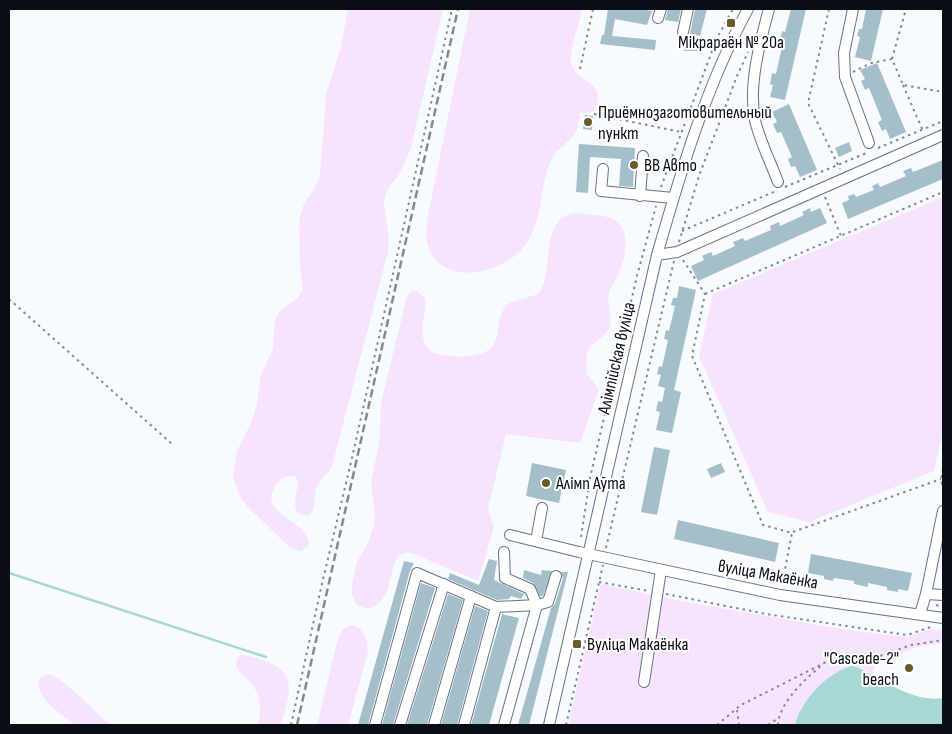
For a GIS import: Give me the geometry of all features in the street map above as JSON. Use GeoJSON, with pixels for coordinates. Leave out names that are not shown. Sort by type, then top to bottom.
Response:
{"type":"FeatureCollection","features":[{"type":"Feature","properties":{"kind":"street"},"geometry":{"type":"LineString","coordinates":[[682,32],[688,9]]}},
{"type":"Feature","properties":{"kind":"street","name":"Алімпійская вуліца"},"geometry":{"type":"LineString","coordinates":[[549,725],[657,255],[673,198],[709,91],[748,9]]}},
{"type":"Feature","properties":{"kind":"street"},"geometry":{"type":"LineString","coordinates":[[769,9],[758,53],[753,96],[755,120],[778,182]]}},
{"type":"Feature","properties":{"kind":"street"},"geometry":{"type":"LineString","coordinates":[[853,9],[844,53],[844,76],[872,148]]}},
{"type":"Feature","properties":{"kind":"street"},"geometry":{"type":"LineString","coordinates":[[657,255],[677,252],[943,135]]}},
{"type":"Feature","properties":{"kind":"street"},"geometry":{"type":"LineString","coordinates":[[640,196],[643,156]]}},
{"type":"Feature","properties":{"kind":"street"},"geometry":{"type":"LineString","coordinates":[[603,169],[601,191],[673,198]]}},
{"type":"Feature","properties":{"kind":"street"},"geometry":{"type":"LineString","coordinates":[[536,541],[542,508]]}},
{"type":"Feature","properties":{"kind":"street"},"geometry":{"type":"LineString","coordinates":[[920,614],[943,511]]}},
{"type":"Feature","properties":{"kind":"street","name":"вуліца Макаёнка"},"geometry":{"type":"LineString","coordinates":[[510,535],[604,558],[780,595],[943,618]]}},
{"type":"Feature","properties":{"kind":"street"},"geometry":{"type":"LineString","coordinates":[[504,552],[505,578],[530,589],[537,605],[504,725]]}},
{"type":"Feature","properties":{"kind":"street"},"geometry":{"type":"LineString","coordinates":[[644,682],[661,570]]}},
{"type":"Feature","properties":{"kind":"street"},"geometry":{"type":"LineString","coordinates":[[375,725],[417,573],[496,607],[537,605],[548,602],[556,576]]}},
{"type":"Feature","properties":{"kind":"street"},"geometry":{"type":"LineString","coordinates":[[400,725],[444,584]]}},
{"type":"Feature","properties":{"kind":"street"},"geometry":{"type":"LineString","coordinates":[[926,594],[943,595]]}},
{"type":"Feature","properties":{"kind":"street"},"geometry":{"type":"LineString","coordinates":[[434,725],[471,596]]}},
{"type":"Feature","properties":{"kind":"street"},"geometry":{"type":"LineString","coordinates":[[464,725],[496,607]]}},
{"type":"Feature","properties":{"kind":"path"},"geometry":{"type":"LineString","coordinates":[[292,725],[321,588],[352,458],[452,9]]}},
{"type":"Feature","properties":{"kind":"path"},"geometry":{"type":"LineString","coordinates":[[580,69],[593,9]]}},
{"type":"Feature","properties":{"kind":"path"},"geometry":{"type":"LineString","coordinates":[[829,9],[808,103],[844,178]]}},
{"type":"Feature","properties":{"kind":"path"},"geometry":{"type":"LineString","coordinates":[[906,9],[892,59],[928,142]]}},
{"type":"Feature","properties":{"kind":"path"},"geometry":{"type":"LineString","coordinates":[[566,725],[682,231],[708,152],[748,51]]}},
{"type":"Feature","properties":{"kind":"path"},"geometry":{"type":"LineString","coordinates":[[844,76],[870,64],[892,59]]}},
{"type":"Feature","properties":{"kind":"path"},"geometry":{"type":"LineString","coordinates":[[903,85],[943,92]]}},
{"type":"Feature","properties":{"kind":"path"},"geometry":{"type":"LineString","coordinates":[[594,114],[681,132]]}},
{"type":"Feature","properties":{"kind":"path"},"geometry":{"type":"LineString","coordinates":[[682,231],[838,165],[872,148],[943,121]]}},
{"type":"Feature","properties":{"kind":"path"},"geometry":{"type":"LineString","coordinates":[[821,188],[841,236]]}},
{"type":"Feature","properties":{"kind":"path"},"geometry":{"type":"LineString","coordinates":[[705,294],[943,192]]}},
{"type":"Feature","properties":{"kind":"path"},"geometry":{"type":"LineString","coordinates":[[677,252],[705,294],[692,356],[763,525],[792,532],[941,479]]}},
{"type":"Feature","properties":{"kind":"path"},"geometry":{"type":"LineString","coordinates":[[9,298],[172,444]]}},
{"type":"Feature","properties":{"kind":"path"},"geometry":{"type":"LineString","coordinates":[[943,469],[941,479],[943,489]]}},
{"type":"Feature","properties":{"kind":"path"},"geometry":{"type":"LineString","coordinates":[[780,595],[792,532]]}},
{"type":"Feature","properties":{"kind":"path"},"geometry":{"type":"LineString","coordinates":[[599,582],[766,614],[898,634],[907,635],[927,627],[932,627]]}},
{"type":"Feature","properties":{"kind":"path"},"geometry":{"type":"LineString","coordinates":[[717,725],[741,705],[784,682],[844,655],[880,656],[911,645],[943,640]]}},
{"type":"Feature","properties":{"kind":"path"},"geometry":{"type":"LineString","coordinates":[[778,725],[781,712],[795,691],[806,678],[823,664]]}},
{"type":"Feature","properties":{"kind":"path"},"geometry":{"type":"LineString","coordinates":[[736,709],[739,725]]}},
{"type":"Feature","properties":{"kind":"path"},"geometry":{"type":"LineString","coordinates":[[768,725],[779,718]]}},
{"type":"Feature","properties":{"kind":"shaded area"},"geometry":{"type":"Polygon","coordinates":[[[348,9],[443,9],[411,148],[400,173],[385,195],[384,205],[389,240],[388,252],[332,466],[317,486],[313,509],[309,515],[302,515],[295,508],[298,482],[296,477],[288,476],[281,479],[272,492],[271,501],[275,508],[297,525],[308,538],[308,547],[301,551],[290,548],[247,506],[240,496],[233,477],[237,451],[252,421],[261,375],[273,349],[275,320],[279,312],[298,298],[303,290],[300,265],[300,216],[304,204],[320,176],[326,94],[341,47],[348,9]]]}},
{"type":"Feature","properties":{"kind":"shaded area"},"geometry":{"type":"Polygon","coordinates":[[[470,9],[582,9],[572,46],[571,61],[576,72],[596,89],[598,95],[593,112],[580,113],[576,132],[556,152],[551,160],[544,183],[538,218],[529,240],[521,250],[499,265],[486,270],[458,272],[445,267],[435,259],[428,246],[426,236],[427,220],[470,9]]]}},
{"type":"Feature","properties":{"kind":"shaded area"},"geometry":{"type":"Polygon","coordinates":[[[943,197],[943,431],[934,471],[809,522],[768,512],[699,356],[713,294],[943,197]]]}},
{"type":"Feature","properties":{"kind":"shaded area"},"geometry":{"type":"Polygon","coordinates":[[[576,213],[610,218],[621,227],[626,241],[619,273],[609,294],[609,328],[590,347],[587,353],[586,373],[599,389],[580,443],[506,434],[488,509],[494,527],[478,581],[414,554],[405,553],[397,558],[388,588],[381,601],[369,609],[358,606],[352,594],[352,584],[357,562],[368,543],[374,525],[375,514],[371,483],[380,437],[381,403],[407,296],[411,292],[417,291],[425,298],[422,332],[426,346],[432,352],[445,356],[472,356],[480,354],[491,348],[494,343],[501,315],[507,305],[539,293],[544,283],[549,246],[556,224],[564,217],[576,213]]]}},
{"type":"Feature","properties":{"kind":"shaded area"},"geometry":{"type":"Polygon","coordinates":[[[601,584],[681,601],[847,630],[907,637],[931,629],[943,630],[943,643],[921,646],[876,661],[872,676],[857,667],[846,668],[836,672],[810,697],[795,725],[568,725],[601,584]]]}},
{"type":"Feature","properties":{"kind":"shaded area"},"geometry":{"type":"Polygon","coordinates":[[[353,625],[365,635],[368,651],[348,725],[317,725],[338,639],[343,630],[353,625]]]}},
{"type":"Feature","properties":{"kind":"shaded area"},"geometry":{"type":"Polygon","coordinates":[[[241,655],[252,656],[268,662],[278,667],[284,673],[289,689],[281,725],[258,725],[260,714],[259,698],[251,683],[238,670],[237,658],[241,655]]]}},
{"type":"Feature","properties":{"kind":"shaded area"},"geometry":{"type":"Polygon","coordinates":[[[852,666],[907,693],[925,698],[943,698],[943,725],[795,725],[803,706],[816,689],[833,674],[852,666]]]}},
{"type":"Feature","properties":{"kind":"shaded area"},"geometry":{"type":"Polygon","coordinates":[[[48,674],[63,682],[111,725],[76,725],[57,711],[45,699],[38,686],[39,679],[48,674]]]}},
{"type":"Feature","properties":{"kind":"building"},"geometry":{"type":"Polygon","coordinates":[[[608,9],[652,11],[647,25],[615,19],[612,36],[656,40],[655,50],[600,44],[602,35],[604,35],[608,9]]]}},
{"type":"Feature","properties":{"kind":"building"},"geometry":{"type":"Polygon","coordinates":[[[668,9],[681,9],[678,22],[665,20],[668,9]]]}},
{"type":"Feature","properties":{"kind":"building"},"geometry":{"type":"Polygon","coordinates":[[[695,9],[707,9],[700,36],[690,34],[695,9]]]}},
{"type":"Feature","properties":{"kind":"building"},"geometry":{"type":"Polygon","coordinates":[[[791,9],[806,9],[785,100],[770,97],[773,85],[770,84],[772,73],[776,74],[783,42],[780,41],[782,31],[785,32],[791,9]]]}},
{"type":"Feature","properties":{"kind":"building"},"geometry":{"type":"Polygon","coordinates":[[[866,9],[883,9],[871,61],[855,57],[860,37],[857,36],[859,29],[862,29],[866,9]]]}},
{"type":"Feature","properties":{"kind":"building"},"geometry":{"type":"Polygon","coordinates":[[[686,42],[698,43],[697,51],[684,51],[686,42]]]}},
{"type":"Feature","properties":{"kind":"building"},"geometry":{"type":"Polygon","coordinates":[[[877,63],[906,132],[890,139],[886,129],[882,131],[878,122],[882,120],[869,88],[865,90],[861,81],[865,79],[860,70],[877,63]]]}},
{"type":"Feature","properties":{"kind":"building"},"geometry":{"type":"Polygon","coordinates":[[[789,104],[817,170],[800,177],[795,166],[791,167],[788,159],[792,157],[781,132],[777,133],[773,124],[777,122],[772,112],[789,104]]]}},
{"type":"Feature","properties":{"kind":"building","name":"Приёмнозаготовительный пункт"},"geometry":{"type":"Polygon","coordinates":[[[585,115],[593,116],[592,130],[583,129],[585,115]]]}},
{"type":"Feature","properties":{"kind":"building"},"geometry":{"type":"Polygon","coordinates":[[[849,142],[852,151],[839,157],[835,148],[849,142]]]}},
{"type":"Feature","properties":{"kind":"building"},"geometry":{"type":"Polygon","coordinates":[[[579,144],[635,148],[633,187],[619,186],[621,159],[590,157],[588,193],[576,192],[579,144]]]}},
{"type":"Feature","properties":{"kind":"building"},"geometry":{"type":"Polygon","coordinates":[[[943,160],[943,179],[848,219],[842,203],[849,200],[848,196],[854,194],[856,197],[874,190],[872,186],[878,183],[880,187],[906,176],[903,171],[911,168],[913,172],[943,160]]]}},
{"type":"Feature","properties":{"kind":"building"},"geometry":{"type":"Polygon","coordinates":[[[810,208],[811,212],[820,208],[827,223],[698,281],[691,266],[704,260],[702,256],[711,252],[713,256],[735,246],[733,242],[743,238],[745,241],[771,230],[770,226],[779,222],[780,226],[804,215],[802,212],[810,208]]]}},
{"type":"Feature","properties":{"kind":"building"},"geometry":{"type":"Polygon","coordinates":[[[679,286],[696,290],[674,390],[681,392],[672,433],[656,430],[660,412],[656,411],[658,401],[662,402],[665,388],[658,386],[661,375],[657,374],[659,366],[662,367],[668,340],[664,339],[666,330],[669,331],[675,306],[671,305],[673,298],[677,298],[679,286]]]}},
{"type":"Feature","properties":{"kind":"building"},"geometry":{"type":"Polygon","coordinates":[[[654,447],[670,450],[657,515],[641,512],[654,447]]]}},
{"type":"Feature","properties":{"kind":"building","name":"Алімп Аўта"},"geometry":{"type":"Polygon","coordinates":[[[532,463],[566,470],[559,503],[526,496],[532,463]]]}},
{"type":"Feature","properties":{"kind":"building"},"geometry":{"type":"Polygon","coordinates":[[[721,463],[725,472],[711,478],[707,469],[721,463]]]}},
{"type":"Feature","properties":{"kind":"building"},"geometry":{"type":"Polygon","coordinates":[[[678,520],[779,543],[775,562],[674,539],[678,520]]]}},
{"type":"Feature","properties":{"kind":"building"},"geometry":{"type":"Polygon","coordinates":[[[811,554],[912,573],[908,591],[898,589],[898,592],[887,590],[887,587],[868,583],[868,587],[854,584],[854,581],[834,578],[833,581],[824,579],[824,576],[808,573],[811,554]]]}},
{"type":"Feature","properties":{"kind":"building"},"geometry":{"type":"Polygon","coordinates":[[[489,559],[497,561],[494,580],[524,594],[521,599],[511,596],[509,599],[497,600],[448,579],[450,573],[479,585],[489,559]]]}},
{"type":"Feature","properties":{"kind":"building"},"geometry":{"type":"Polygon","coordinates":[[[404,561],[414,563],[410,571],[368,725],[358,725],[404,561]]]}},
{"type":"Feature","properties":{"kind":"building"},"geometry":{"type":"Polygon","coordinates":[[[524,570],[541,575],[542,570],[552,571],[543,596],[540,596],[533,583],[523,578],[524,570]]]}},
{"type":"Feature","properties":{"kind":"building"},"geometry":{"type":"Polygon","coordinates":[[[561,572],[568,572],[529,725],[518,725],[551,608],[555,604],[563,578],[561,572]]]}},
{"type":"Feature","properties":{"kind":"building"},"geometry":{"type":"Polygon","coordinates":[[[421,583],[435,588],[393,725],[382,725],[421,583]]]}},
{"type":"Feature","properties":{"kind":"building"},"geometry":{"type":"Polygon","coordinates":[[[448,594],[463,600],[427,725],[407,725],[448,594]]]}},
{"type":"Feature","properties":{"kind":"building"},"geometry":{"type":"Polygon","coordinates":[[[475,606],[488,611],[457,725],[441,725],[475,606]]]}},
{"type":"Feature","properties":{"kind":"building"},"geometry":{"type":"Polygon","coordinates":[[[502,614],[519,618],[489,725],[471,725],[502,614]]]}},
{"type":"Feature","properties":{"kind":"waterway"},"geometry":{"type":"LineString","coordinates":[[9,573],[266,657]]}},
{"type":"Feature","properties":{"kind":"railway"},"geometry":{"type":"LineString","coordinates":[[297,725],[458,9]]}},
{"type":"Feature","properties":{"kind":"place","name":"Мікрараён № 20а"},"geometry":{"type":"Point","coordinates":[731,23]}},
{"type":"Feature","properties":{"kind":"place","name":"Приёмнозаготовительный пункт"},"geometry":{"type":"Point","coordinates":[588,122]}},
{"type":"Feature","properties":{"kind":"place","name":"ВВ Авто"},"geometry":{"type":"Point","coordinates":[634,165]}},
{"type":"Feature","properties":{"kind":"place","name":"Алімп Аўта"},"geometry":{"type":"Point","coordinates":[546,483]}},
{"type":"Feature","properties":{"kind":"place","name":"Вуліца Макаёнка"},"geometry":{"type":"Point","coordinates":[577,644]}},
{"type":"Feature","properties":{"kind":"place","name":"\"Cascade-2\" beach"},"geometry":{"type":"Point","coordinates":[909,668]}}]}
